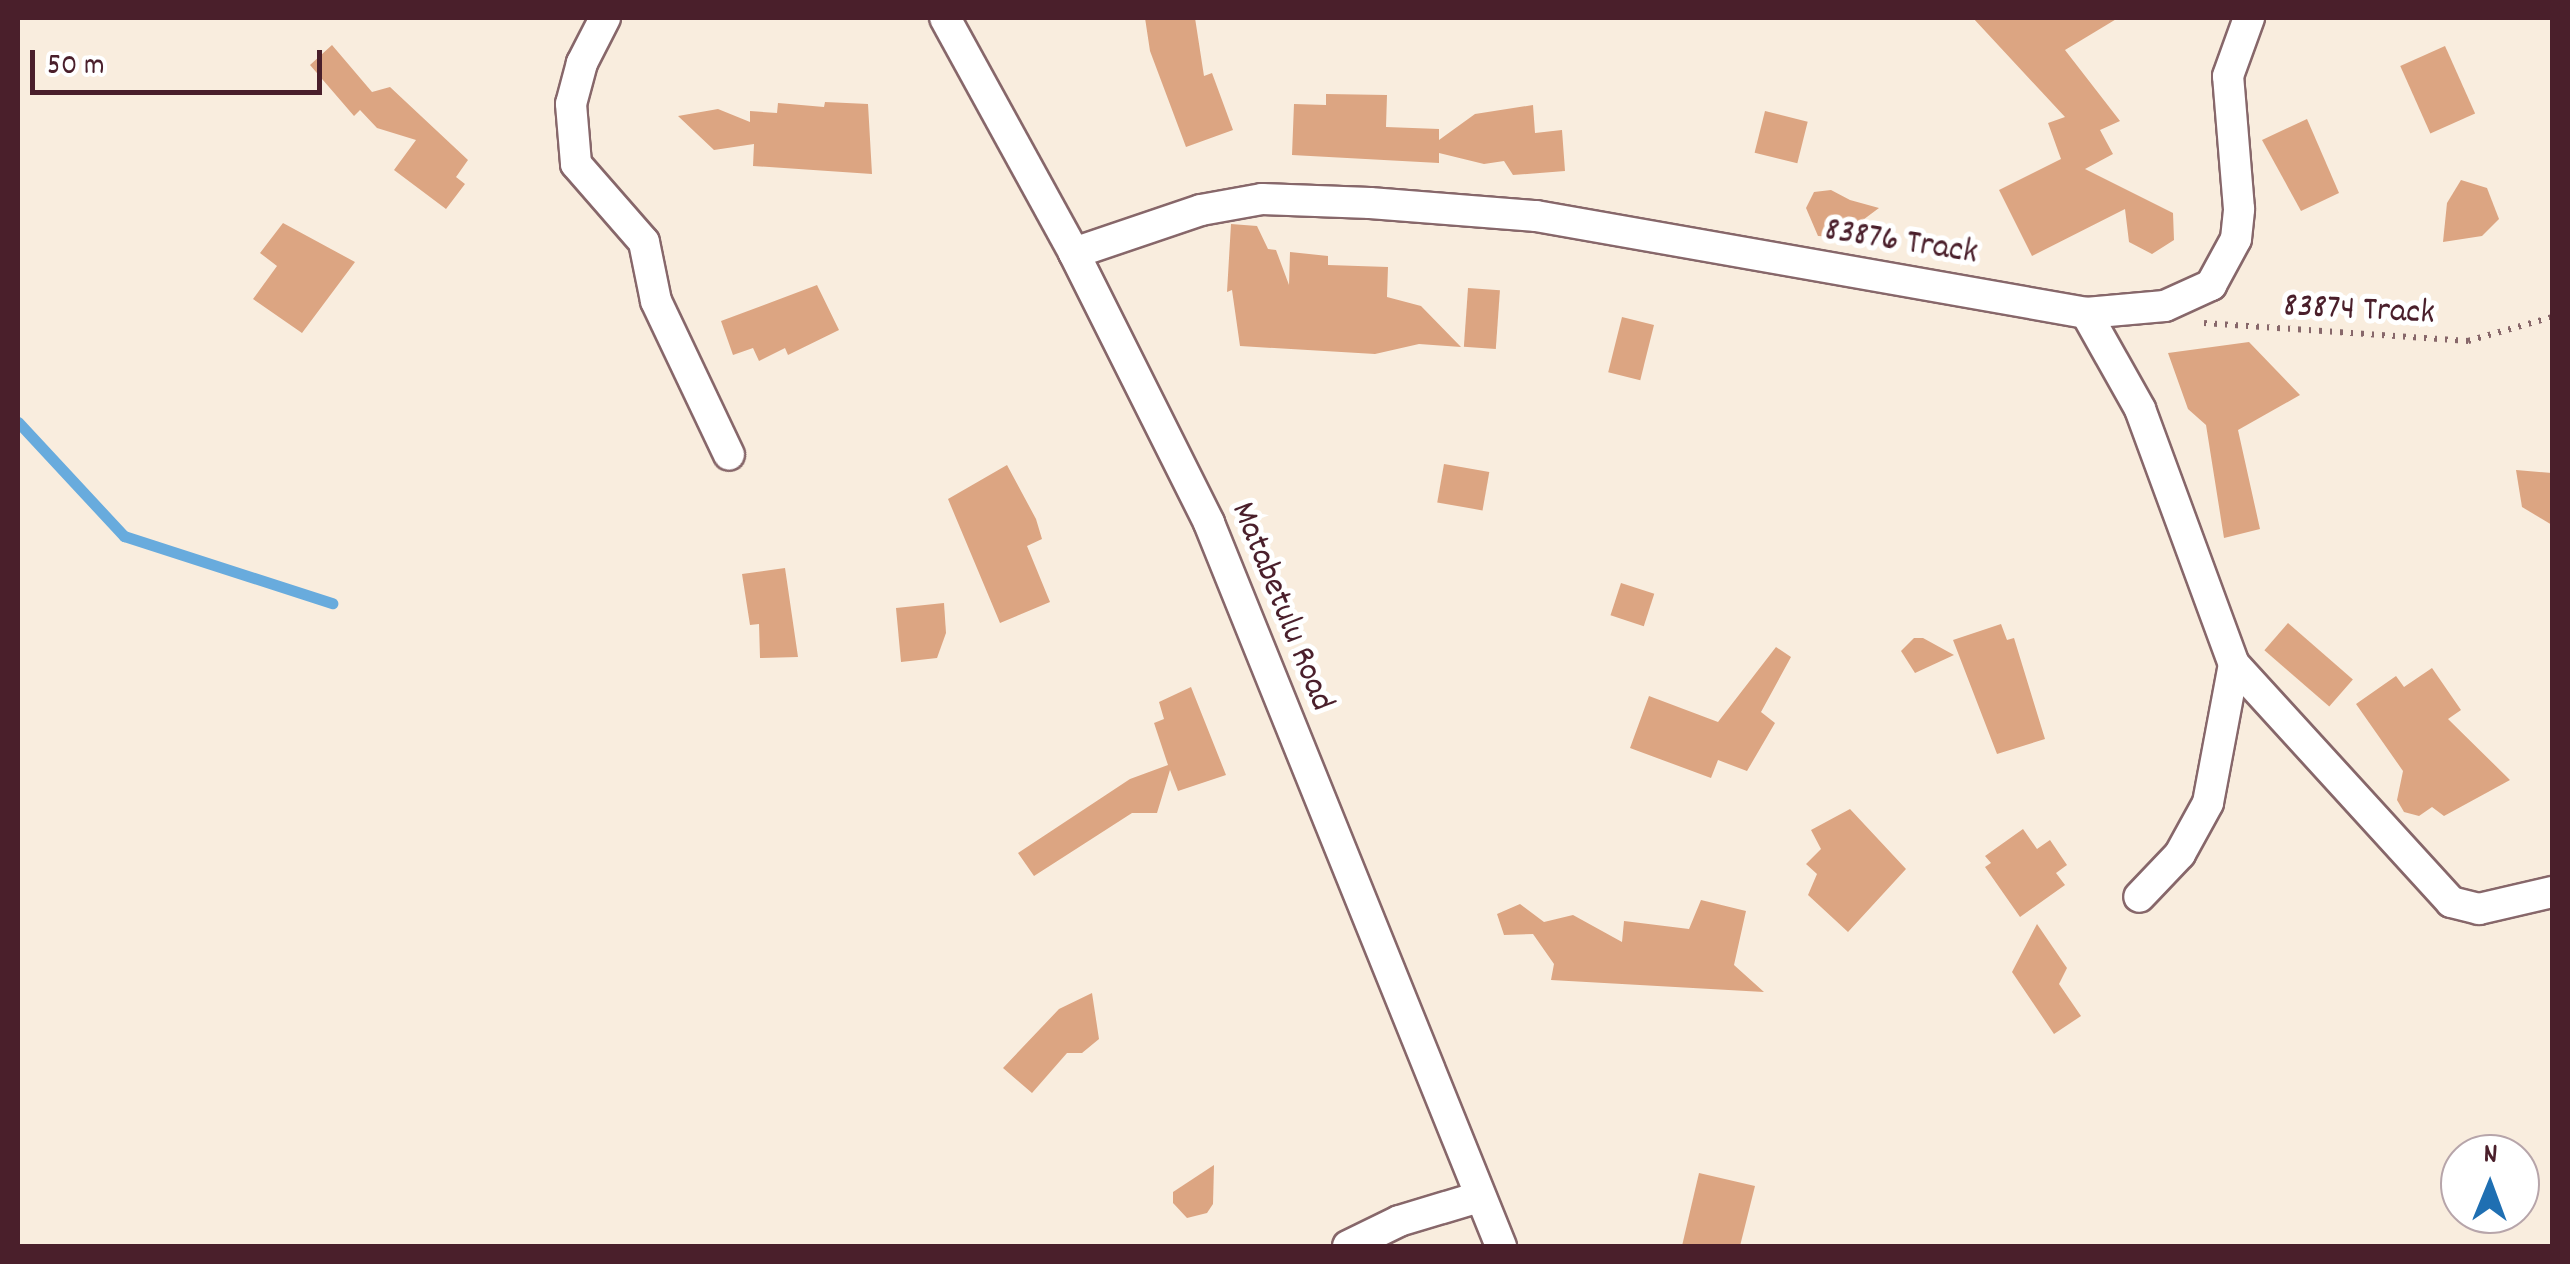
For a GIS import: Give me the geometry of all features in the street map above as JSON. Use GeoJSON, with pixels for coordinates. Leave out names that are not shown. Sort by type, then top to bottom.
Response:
{"type":"FeatureCollection","features":[{"type":"Feature","properties":{"kind":"street"},"geometry":{"type":"LineString","coordinates":[[605,18],[582,63],[571,104],[576,164],[644,242],[656,301],[729,455]]}},
{"type":"Feature","properties":{"kind":"street","name":"Matabetulu Road"},"geometry":{"type":"LineString","coordinates":[[945,18],[1074,253],[1208,523],[1501,1246]]}},
{"type":"Feature","properties":{"kind":"street","name":"83876 Track"},"geometry":{"type":"LineString","coordinates":[[1074,253],[1201,210],[1262,199],[1370,202],[1536,216],[2086,313],[2165,306],[2211,285],[2236,239],[2240,208],[2228,76],[2249,18]]}},
{"type":"Feature","properties":{"kind":"street"},"geometry":{"type":"LineString","coordinates":[[2086,313],[2140,409],[2234,664],[2451,902],[2480,908],[2552,892]]}},
{"type":"Feature","properties":{"kind":"street"},"geometry":{"type":"LineString","coordinates":[[2139,898],[2180,854],[2208,803],[2234,664]]}},
{"type":"Feature","properties":{"kind":"street"},"geometry":{"type":"LineString","coordinates":[[1348,1246],[1399,1221],[1479,1197]]}},
{"type":"Feature","properties":{"kind":"path","name":"83874 Track"},"geometry":{"type":"LineString","coordinates":[[2165,306],[2215,329],[2468,341],[2552,316]]}},
{"type":"Feature","properties":{"kind":"building"},"geometry":{"type":"Polygon","coordinates":[[[1145,18],[1195,18],[1204,76],[1212,73],[1233,130],[1186,147],[1150,51],[1145,18]]]}},
{"type":"Feature","properties":{"kind":"building"},"geometry":{"type":"Polygon","coordinates":[[[1973,18],[2118,18],[2065,50],[2120,121],[2100,130],[2113,154],[2085,169],[2173,213],[2174,240],[2152,254],[2129,242],[2125,209],[2032,256],[1999,190],[2061,159],[2048,123],[2065,117],[1973,18]]]}},
{"type":"Feature","properties":{"kind":"building"},"geometry":{"type":"Polygon","coordinates":[[[332,45],[372,92],[390,87],[468,160],[456,177],[465,184],[446,209],[394,170],[416,140],[377,128],[360,110],[354,116],[310,65],[332,45]]]}},
{"type":"Feature","properties":{"kind":"building"},"geometry":{"type":"Polygon","coordinates":[[[2445,46],[2475,114],[2430,134],[2400,66],[2445,46]]]}},
{"type":"Feature","properties":{"kind":"building"},"geometry":{"type":"Polygon","coordinates":[[[1326,94],[1387,95],[1386,127],[1439,129],[1439,140],[1475,114],[1533,105],[1535,133],[1562,130],[1565,171],[1513,175],[1504,161],[1484,164],[1439,153],[1439,163],[1292,155],[1294,104],[1326,105],[1326,94]]]}},
{"type":"Feature","properties":{"kind":"building"},"geometry":{"type":"Polygon","coordinates":[[[825,102],[868,104],[872,174],[753,166],[754,144],[714,150],[678,116],[718,109],[750,122],[750,111],[777,113],[778,103],[824,107],[825,102]]]}},
{"type":"Feature","properties":{"kind":"building"},"geometry":{"type":"Polygon","coordinates":[[[1765,111],[1808,122],[1797,163],[1755,153],[1765,111]]]}},
{"type":"Feature","properties":{"kind":"building"},"geometry":{"type":"Polygon","coordinates":[[[2307,119],[2339,193],[2301,211],[2262,140],[2307,119]]]}},
{"type":"Feature","properties":{"kind":"building"},"geometry":{"type":"Polygon","coordinates":[[[2461,180],[2487,188],[2499,219],[2482,236],[2443,242],[2447,203],[2461,180]]]}},
{"type":"Feature","properties":{"kind":"building"},"geometry":{"type":"Polygon","coordinates":[[[1831,190],[1879,208],[1840,237],[1818,236],[1806,208],[1814,192],[1831,190]]]}},
{"type":"Feature","properties":{"kind":"building"},"geometry":{"type":"Polygon","coordinates":[[[283,223],[355,262],[302,333],[253,299],[277,266],[260,253],[283,223]]]}},
{"type":"Feature","properties":{"kind":"building"},"geometry":{"type":"Polygon","coordinates":[[[1231,224],[1257,226],[1268,249],[1276,250],[1289,285],[1290,252],[1328,256],[1328,265],[1388,267],[1387,297],[1421,306],[1461,347],[1419,344],[1375,354],[1240,346],[1232,290],[1227,292],[1231,224]]]}},
{"type":"Feature","properties":{"kind":"building"},"geometry":{"type":"Polygon","coordinates":[[[817,285],[839,330],[788,355],[785,348],[759,361],[753,348],[733,355],[721,321],[817,285]]]}},
{"type":"Feature","properties":{"kind":"building"},"geometry":{"type":"Polygon","coordinates":[[[1468,288],[1500,290],[1496,349],[1464,347],[1468,288]]]}},
{"type":"Feature","properties":{"kind":"building"},"geometry":{"type":"Polygon","coordinates":[[[1622,317],[1654,325],[1640,380],[1608,372],[1622,317]]]}},
{"type":"Feature","properties":{"kind":"building"},"geometry":{"type":"Polygon","coordinates":[[[2249,342],[2300,395],[2238,430],[2260,529],[2224,538],[2206,425],[2188,409],[2168,353],[2249,342]]]}},
{"type":"Feature","properties":{"kind":"building"},"geometry":{"type":"Polygon","coordinates":[[[1444,464],[1489,472],[1483,510],[1437,502],[1444,464]]]}},
{"type":"Feature","properties":{"kind":"building"},"geometry":{"type":"Polygon","coordinates":[[[1007,465],[1036,519],[1042,539],[1027,546],[1050,602],[1000,623],[948,499],[1007,465]]]}},
{"type":"Feature","properties":{"kind":"building"},"geometry":{"type":"Polygon","coordinates":[[[2516,470],[2552,473],[2552,525],[2522,507],[2516,470]]]}},
{"type":"Feature","properties":{"kind":"building"},"geometry":{"type":"Polygon","coordinates":[[[785,568],[798,657],[760,658],[759,624],[750,625],[742,574],[785,568]]]}},
{"type":"Feature","properties":{"kind":"building"},"geometry":{"type":"Polygon","coordinates":[[[1621,583],[1654,594],[1644,626],[1610,615],[1621,583]]]}},
{"type":"Feature","properties":{"kind":"building"},"geometry":{"type":"Polygon","coordinates":[[[944,603],[946,633],[937,658],[901,662],[896,608],[944,603]]]}},
{"type":"Feature","properties":{"kind":"building"},"geometry":{"type":"Polygon","coordinates":[[[2288,623],[2353,679],[2329,707],[2264,650],[2288,623]]]}},
{"type":"Feature","properties":{"kind":"building"},"geometry":{"type":"Polygon","coordinates":[[[2001,624],[2007,640],[2014,638],[2045,739],[1997,754],[1953,640],[2001,624]]]}},
{"type":"Feature","properties":{"kind":"building"},"geometry":{"type":"Polygon","coordinates":[[[1914,638],[1923,638],[1954,655],[1915,673],[1901,651],[1914,638]]]}},
{"type":"Feature","properties":{"kind":"building"},"geometry":{"type":"Polygon","coordinates":[[[1776,647],[1791,657],[1761,712],[1775,723],[1747,771],[1718,760],[1711,778],[1630,748],[1649,696],[1718,722],[1776,647]]]}},
{"type":"Feature","properties":{"kind":"building"},"geometry":{"type":"Polygon","coordinates":[[[2432,668],[2461,710],[2448,719],[2510,780],[2444,816],[2432,807],[2419,816],[2404,812],[2397,800],[2403,771],[2356,704],[2396,676],[2404,687],[2432,668]]]}},
{"type":"Feature","properties":{"kind":"building"},"geometry":{"type":"Polygon","coordinates":[[[1191,687],[1226,775],[1178,791],[1170,770],[1157,813],[1132,813],[1034,876],[1018,853],[1130,779],[1168,765],[1154,723],[1164,719],[1159,702],[1191,687]]]}},
{"type":"Feature","properties":{"kind":"building"},"geometry":{"type":"Polygon","coordinates":[[[1850,809],[1906,869],[1848,932],[1808,895],[1817,874],[1806,864],[1821,849],[1811,830],[1850,809]]]}},
{"type":"Feature","properties":{"kind":"building"},"geometry":{"type":"Polygon","coordinates":[[[2023,829],[2037,849],[2050,840],[2067,865],[2056,873],[2065,885],[2020,917],[1985,867],[1991,863],[1985,856],[2023,829]]]}},
{"type":"Feature","properties":{"kind":"building"},"geometry":{"type":"Polygon","coordinates":[[[1701,900],[1746,911],[1734,965],[1764,992],[1551,980],[1554,964],[1533,934],[1504,935],[1497,914],[1520,904],[1544,922],[1573,915],[1622,942],[1624,921],[1689,929],[1701,900]]]}},
{"type":"Feature","properties":{"kind":"building"},"geometry":{"type":"Polygon","coordinates":[[[2037,924],[2067,968],[2059,984],[2081,1016],[2054,1034],[2012,972],[2037,924]]]}},
{"type":"Feature","properties":{"kind":"building"},"geometry":{"type":"Polygon","coordinates":[[[1092,993],[1099,1039],[1082,1053],[1067,1053],[1032,1093],[1003,1068],[1059,1009],[1092,993]]]}},
{"type":"Feature","properties":{"kind":"building"},"geometry":{"type":"Polygon","coordinates":[[[1214,1165],[1213,1204],[1207,1213],[1187,1218],[1173,1203],[1173,1192],[1214,1165]]]}},
{"type":"Feature","properties":{"kind":"building"},"geometry":{"type":"Polygon","coordinates":[[[1699,1173],[1755,1186],[1740,1246],[1682,1246],[1699,1173]]]}},
{"type":"Feature","properties":{"kind":"waterway"},"geometry":{"type":"LineString","coordinates":[[18,422],[124,536],[332,603]]}}]}
